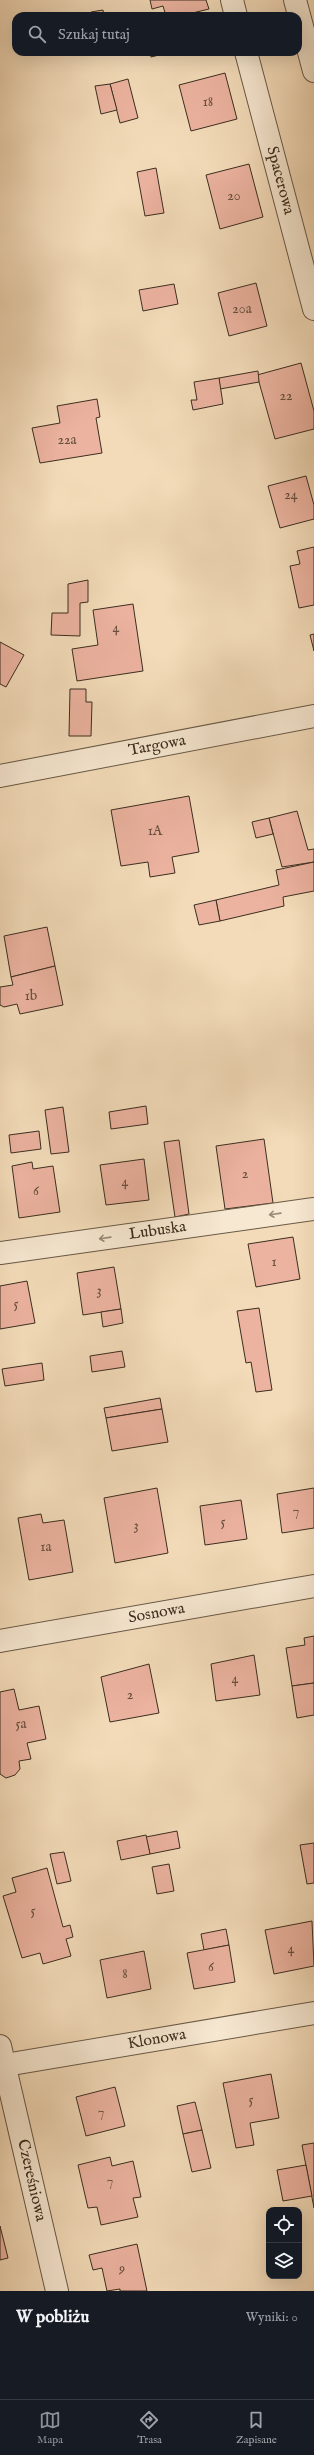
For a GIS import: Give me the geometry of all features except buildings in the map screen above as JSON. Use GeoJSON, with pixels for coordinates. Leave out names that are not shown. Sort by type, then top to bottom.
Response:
{"type":"FeatureCollection","features":[{"type":"Feature","properties":{"kind":"street"},"geometry":{"type":"LineString","coordinates":[[232,0],[235,12]]}},
{"type":"Feature","properties":{"kind":"street"},"geometry":{"type":"LineString","coordinates":[[295,0],[298,12]]}},
{"type":"Feature","properties":{"kind":"street"},"geometry":{"type":"LineString","coordinates":[[302,26],[314,71]]}},
{"type":"Feature","properties":{"kind":"street","name":"Spacerowa"},"geometry":{"type":"LineString","coordinates":[[247,56],[314,309]]}},
{"type":"Feature","properties":{"kind":"street","name":"Targowa"},"geometry":{"type":"LineString","coordinates":[[0,776],[314,716]]}},
{"type":"Feature","properties":{"kind":"street","name":"Lubuska"},"geometry":{"type":"LineString","coordinates":[[0,1253],[314,1209]]}},
{"type":"Feature","properties":{"kind":"street","name":"Sosnowa"},"geometry":{"type":"LineString","coordinates":[[0,1641],[314,1586]]}},
{"type":"Feature","properties":{"kind":"street","name":"Klonowa"},"geometry":{"type":"LineString","coordinates":[[2,2059],[314,2012]]}},
{"type":"Feature","properties":{"kind":"street","name":"Czereśniowa"},"geometry":{"type":"LineString","coordinates":[[2,2059],[57,2291]]}}]}
